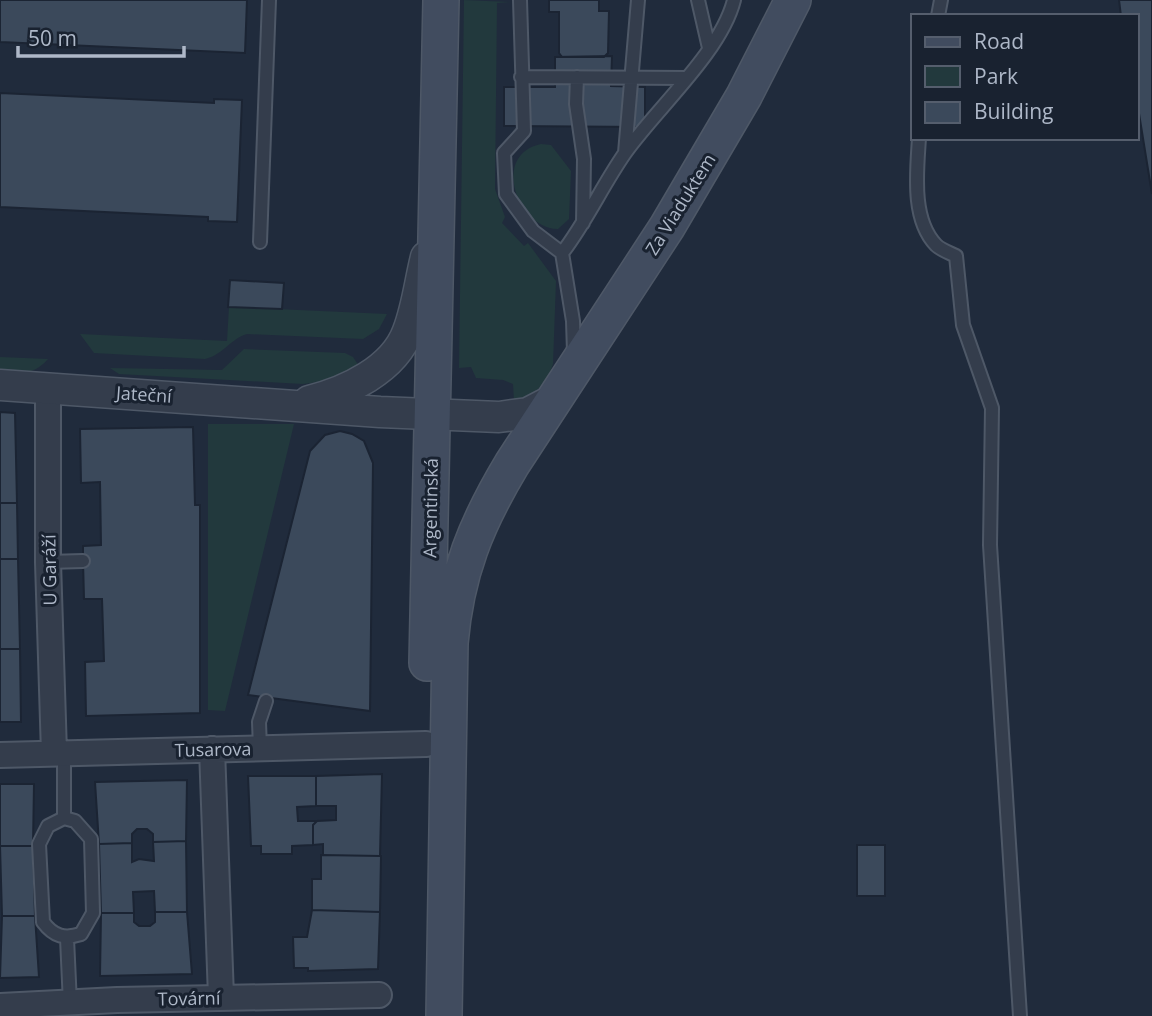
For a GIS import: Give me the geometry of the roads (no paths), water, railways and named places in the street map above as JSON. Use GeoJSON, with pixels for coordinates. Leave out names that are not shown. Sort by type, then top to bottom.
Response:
{"type":"FeatureCollection","features":[{"type":"Feature","properties":{"kind":"main road","name":"Argentinská"},"geometry":{"type":"LineString","coordinates":[[422,1016],[441,0]]}},
{"type":"Feature","properties":{"kind":"main road","name":"Za Viaduktem"},"geometry":{"type":"LineString","coordinates":[[553,400],[667,228],[709,159],[793,0]]}},
{"type":"Feature","properties":{"kind":"main road","name":"Argentinská"},"geometry":{"type":"LineString","coordinates":[[444,1016],[454,604],[467,555],[480,522],[553,400]]}},
{"type":"Feature","properties":{"kind":"street","name":"Jateční"},"geometry":{"type":"LineString","coordinates":[[288,404],[343,390],[374,372],[395,354],[407,334],[412,318],[437,208]]}},
{"type":"Feature","properties":{"kind":"street","name":"Jateční"},"geometry":{"type":"LineString","coordinates":[[0,385],[432,414],[516,416],[553,400]]}},
{"type":"Feature","properties":{"kind":"street","name":"U Garáží"},"geometry":{"type":"LineString","coordinates":[[48,387],[48,562],[59,753]]}},
{"type":"Feature","properties":{"kind":"street","name":"Tusarova"},"geometry":{"type":"LineString","coordinates":[[0,755],[426,744]]}},
{"type":"Feature","properties":{"kind":"street"},"geometry":{"type":"LineString","coordinates":[[212,749],[221,997]]}},
{"type":"Feature","properties":{"kind":"street","name":"Tovární"},"geometry":{"type":"LineString","coordinates":[[0,1006],[70,1004],[166,1007],[221,997],[379,995]]}},
{"type":"Feature","properties":{"kind":"lane"},"geometry":{"type":"LineString","coordinates":[[260,242],[269,0]]}},
{"type":"Feature","properties":{"kind":"lane"},"geometry":{"type":"LineString","coordinates":[[520,0],[524,131],[504,153],[506,194],[533,231],[562,253],[573,321],[573,367]]}},
{"type":"Feature","properties":{"kind":"lane"},"geometry":{"type":"LineString","coordinates":[[625,153],[638,0]]}},
{"type":"Feature","properties":{"kind":"lane"},"geometry":{"type":"LineString","coordinates":[[698,0],[709,48]]}},
{"type":"Feature","properties":{"kind":"lane"},"geometry":{"type":"LineString","coordinates":[[562,253],[583,227],[625,153],[709,48],[734,0]]}},
{"type":"Feature","properties":{"kind":"lane"},"geometry":{"type":"LineString","coordinates":[[521,77],[687,78]]}},
{"type":"Feature","properties":{"kind":"lane"},"geometry":{"type":"LineString","coordinates":[[577,77],[576,104],[584,159],[583,227]]}},
{"type":"Feature","properties":{"kind":"lane"},"geometry":{"type":"LineString","coordinates":[[919,140],[916,182],[924,225],[937,246],[956,256],[963,325],[992,408],[990,545],[1020,1016]]}},
{"type":"Feature","properties":{"kind":"lane"},"geometry":{"type":"LineString","coordinates":[[48,562],[83,561]]}},
{"type":"Feature","properties":{"kind":"lane"},"geometry":{"type":"LineString","coordinates":[[260,748],[259,722],[266,701]]}},
{"type":"Feature","properties":{"kind":"lane"},"geometry":{"type":"LineString","coordinates":[[59,753],[64,818]]}},
{"type":"Feature","properties":{"kind":"lane"},"geometry":{"type":"LineString","coordinates":[[64,818],[75,821],[84,828],[91,839],[93,913],[82,934],[67,938],[50,932],[43,922],[39,844],[48,826],[64,818]]}},
{"type":"Feature","properties":{"kind":"lane"},"geometry":{"type":"LineString","coordinates":[[67,938],[70,1004]]}}]}
